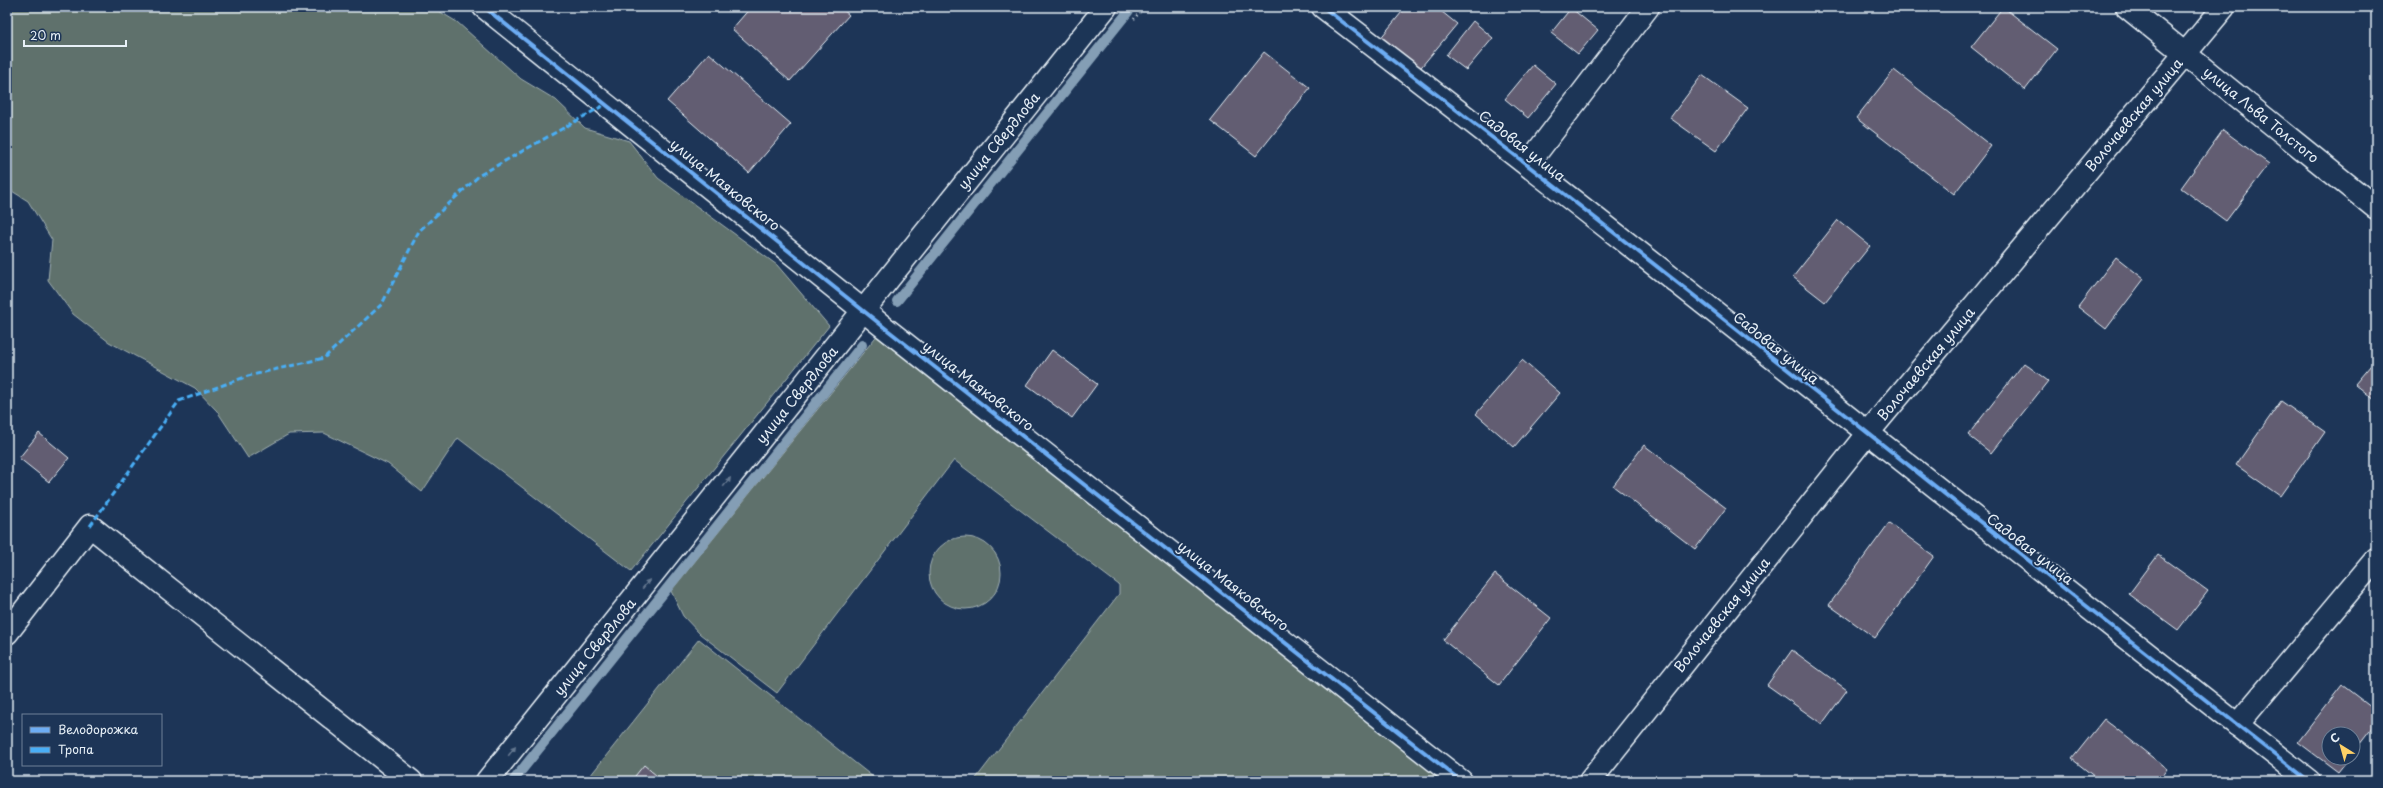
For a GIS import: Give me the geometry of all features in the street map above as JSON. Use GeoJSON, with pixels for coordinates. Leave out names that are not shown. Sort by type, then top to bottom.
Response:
{"type":"FeatureCollection","features":[{"type":"Feature","properties":{"kind":"street","name":"улица Маяковского"},"geometry":{"type":"LineString","coordinates":[[484,7],[865,311],[1461,781]]}},
{"type":"Feature","properties":{"kind":"street","name":"улица Свердлова"},"geometry":{"type":"LineString","coordinates":[[487,781],[865,311],[1106,7]]}},
{"type":"Feature","properties":{"kind":"street","name":"Садовая улица"},"geometry":{"type":"LineString","coordinates":[[1324,7],[1528,164],[1867,434],[2309,781]]}},
{"type":"Feature","properties":{"kind":"street"},"geometry":{"type":"LineString","coordinates":[[1528,164],[1648,7]]}},
{"type":"Feature","properties":{"kind":"street","name":"улица Льва Толстого"},"geometry":{"type":"LineString","coordinates":[[2127,7],[2376,208]]}},
{"type":"Feature","properties":{"kind":"street","name":"Волочаевская улица"},"geometry":{"type":"LineString","coordinates":[[1590,781],[1867,434],[2224,7]]}},
{"type":"Feature","properties":{"kind":"street"},"geometry":{"type":"LineString","coordinates":[[7,633],[90,526],[410,781]]}},
{"type":"Feature","properties":{"kind":"street"},"geometry":{"type":"LineString","coordinates":[[2237,725],[2376,559]]}},
{"type":"Feature","properties":{"kind":"green space"},"geometry":{"type":"Polygon","coordinates":[[[7,7],[432,7],[457,22],[521,79],[556,100],[585,128],[629,141],[658,178],[777,265],[829,326],[631,571],[458,438],[422,492],[388,464],[324,433],[289,434],[248,458],[217,411],[195,388],[109,342],[73,314],[48,280],[52,240],[28,201],[7,188],[7,7]]]}},
{"type":"Feature","properties":{"kind":"green space"},"geometry":{"type":"Polygon","coordinates":[[[879,333],[1444,781],[974,781],[1119,594],[1119,585],[954,460],[777,693],[700,634],[683,616],[671,591],[879,333]]]}},
{"type":"Feature","properties":{"kind":"green space"},"geometry":{"type":"Polygon","coordinates":[[[965,537],[979,540],[991,547],[998,559],[1001,573],[998,587],[991,599],[979,606],[965,609],[951,606],[939,599],[932,587],[929,573],[932,559],[939,547],[951,540],[965,537]]]}},
{"type":"Feature","properties":{"kind":"green space"},"geometry":{"type":"Polygon","coordinates":[[[699,639],[878,781],[586,781],[699,639]]]}},
{"type":"Feature","properties":{"kind":"building"},"geometry":{"type":"Polygon","coordinates":[[[751,7],[840,7],[849,15],[790,81],[732,29],[751,7]]]}},
{"type":"Feature","properties":{"kind":"building"},"geometry":{"type":"Polygon","coordinates":[[[1406,7],[1436,7],[1457,24],[1417,72],[1379,40],[1406,7]]]}},
{"type":"Feature","properties":{"kind":"building"},"geometry":{"type":"Polygon","coordinates":[[[2003,7],[2057,49],[2025,90],[1971,47],[2003,7]]]}},
{"type":"Feature","properties":{"kind":"building"},"geometry":{"type":"Polygon","coordinates":[[[1571,8],[1598,30],[1578,54],[1551,33],[1571,8]]]}},
{"type":"Feature","properties":{"kind":"building"},"geometry":{"type":"Polygon","coordinates":[[[1473,21],[1493,38],[1466,70],[1446,55],[1473,21]]]}},
{"type":"Feature","properties":{"kind":"building"},"geometry":{"type":"Polygon","coordinates":[[[1264,52],[1310,88],[1256,156],[1210,120],[1264,52]]]}},
{"type":"Feature","properties":{"kind":"building"},"geometry":{"type":"Polygon","coordinates":[[[709,53],[791,124],[749,173],[667,101],[709,53]]]}},
{"type":"Feature","properties":{"kind":"building"},"geometry":{"type":"Polygon","coordinates":[[[1533,65],[1556,84],[1528,118],[1505,99],[1533,65]]]}},
{"type":"Feature","properties":{"kind":"building"},"geometry":{"type":"Polygon","coordinates":[[[1894,70],[1991,146],[1954,194],[1856,118],[1894,70]]]}},
{"type":"Feature","properties":{"kind":"building"},"geometry":{"type":"Polygon","coordinates":[[[1702,75],[1748,108],[1716,151],[1670,118],[1702,75]]]}},
{"type":"Feature","properties":{"kind":"building"},"geometry":{"type":"Polygon","coordinates":[[[2223,130],[2269,164],[2226,221],[2181,188],[2223,130]]]}},
{"type":"Feature","properties":{"kind":"building"},"geometry":{"type":"Polygon","coordinates":[[[1838,220],[1870,246],[1825,302],[1793,277],[1838,220]]]}},
{"type":"Feature","properties":{"kind":"building"},"geometry":{"type":"Polygon","coordinates":[[[2116,257],[2144,279],[2106,329],[2078,307],[2116,257]]]}},
{"type":"Feature","properties":{"kind":"building"},"geometry":{"type":"Polygon","coordinates":[[[1052,350],[1097,384],[1072,418],[1027,385],[1052,350]]]}},
{"type":"Feature","properties":{"kind":"building"},"geometry":{"type":"Polygon","coordinates":[[[2376,359],[2376,401],[2355,384],[2376,359]]]}},
{"type":"Feature","properties":{"kind":"building"},"geometry":{"type":"Polygon","coordinates":[[[1522,360],[1560,393],[1514,447],[1476,414],[1522,360]]]}},
{"type":"Feature","properties":{"kind":"building"},"geometry":{"type":"Polygon","coordinates":[[[2024,363],[2048,381],[1991,453],[1968,435],[2024,363]]]}},
{"type":"Feature","properties":{"kind":"building"},"geometry":{"type":"Polygon","coordinates":[[[2281,401],[2325,432],[2280,496],[2236,465],[2281,401]]]}},
{"type":"Feature","properties":{"kind":"building"},"geometry":{"type":"Polygon","coordinates":[[[39,433],[69,458],[49,482],[19,458],[39,433]]]}},
{"type":"Feature","properties":{"kind":"building"},"geometry":{"type":"Polygon","coordinates":[[[1644,445],[1726,508],[1695,549],[1613,486],[1644,445]]]}},
{"type":"Feature","properties":{"kind":"building"},"geometry":{"type":"Polygon","coordinates":[[[1889,523],[1934,556],[1875,638],[1829,605],[1889,523]]]}},
{"type":"Feature","properties":{"kind":"building"},"geometry":{"type":"Polygon","coordinates":[[[2158,555],[2208,591],[2178,630],[2129,594],[2158,555]]]}},
{"type":"Feature","properties":{"kind":"building"},"geometry":{"type":"Polygon","coordinates":[[[1495,574],[1551,618],[1499,685],[1443,640],[1495,574]]]}},
{"type":"Feature","properties":{"kind":"building"},"geometry":{"type":"Polygon","coordinates":[[[1792,650],[1847,690],[1822,724],[1767,685],[1792,650]]]}},
{"type":"Feature","properties":{"kind":"building"},"geometry":{"type":"Polygon","coordinates":[[[2342,685],[2376,711],[2376,723],[2361,743],[2361,726],[2321,726],[2321,759],[2298,742],[2342,685]]]}},
{"type":"Feature","properties":{"kind":"building"},"geometry":{"type":"Polygon","coordinates":[[[2104,719],[2167,769],[2158,781],[2100,781],[2072,759],[2104,719]]]}},
{"type":"Feature","properties":{"kind":"building"},"geometry":{"type":"Polygon","coordinates":[[[644,765],[663,781],[631,781],[644,765]]]}},
{"type":"Feature","properties":{"kind":"building"},"geometry":{"type":"Polygon","coordinates":[[[2330,766],[2343,766],[2338,772],[2330,766]]]}},
{"type":"Feature","properties":{"kind":"waterway"},"geometry":{"type":"LineString","coordinates":[[897,301],[1132,7]]}},
{"type":"Feature","properties":{"kind":"waterway"},"geometry":{"type":"LineString","coordinates":[[513,781],[862,345]]}},
{"type":"Feature","properties":{"kind":"marked path"},"geometry":{"type":"LineString","coordinates":[[90,526],[179,401],[248,376],[324,358],[382,304],[419,231],[480,175],[606,104]]}},
{"type":"Feature","properties":{"kind":"cycle path"},"geometry":{"type":"LineString","coordinates":[[484,7],[885,328],[1461,781]]}},
{"type":"Feature","properties":{"kind":"cycle path"},"geometry":{"type":"LineString","coordinates":[[1323,7],[1571,199],[2309,781]]}}]}
